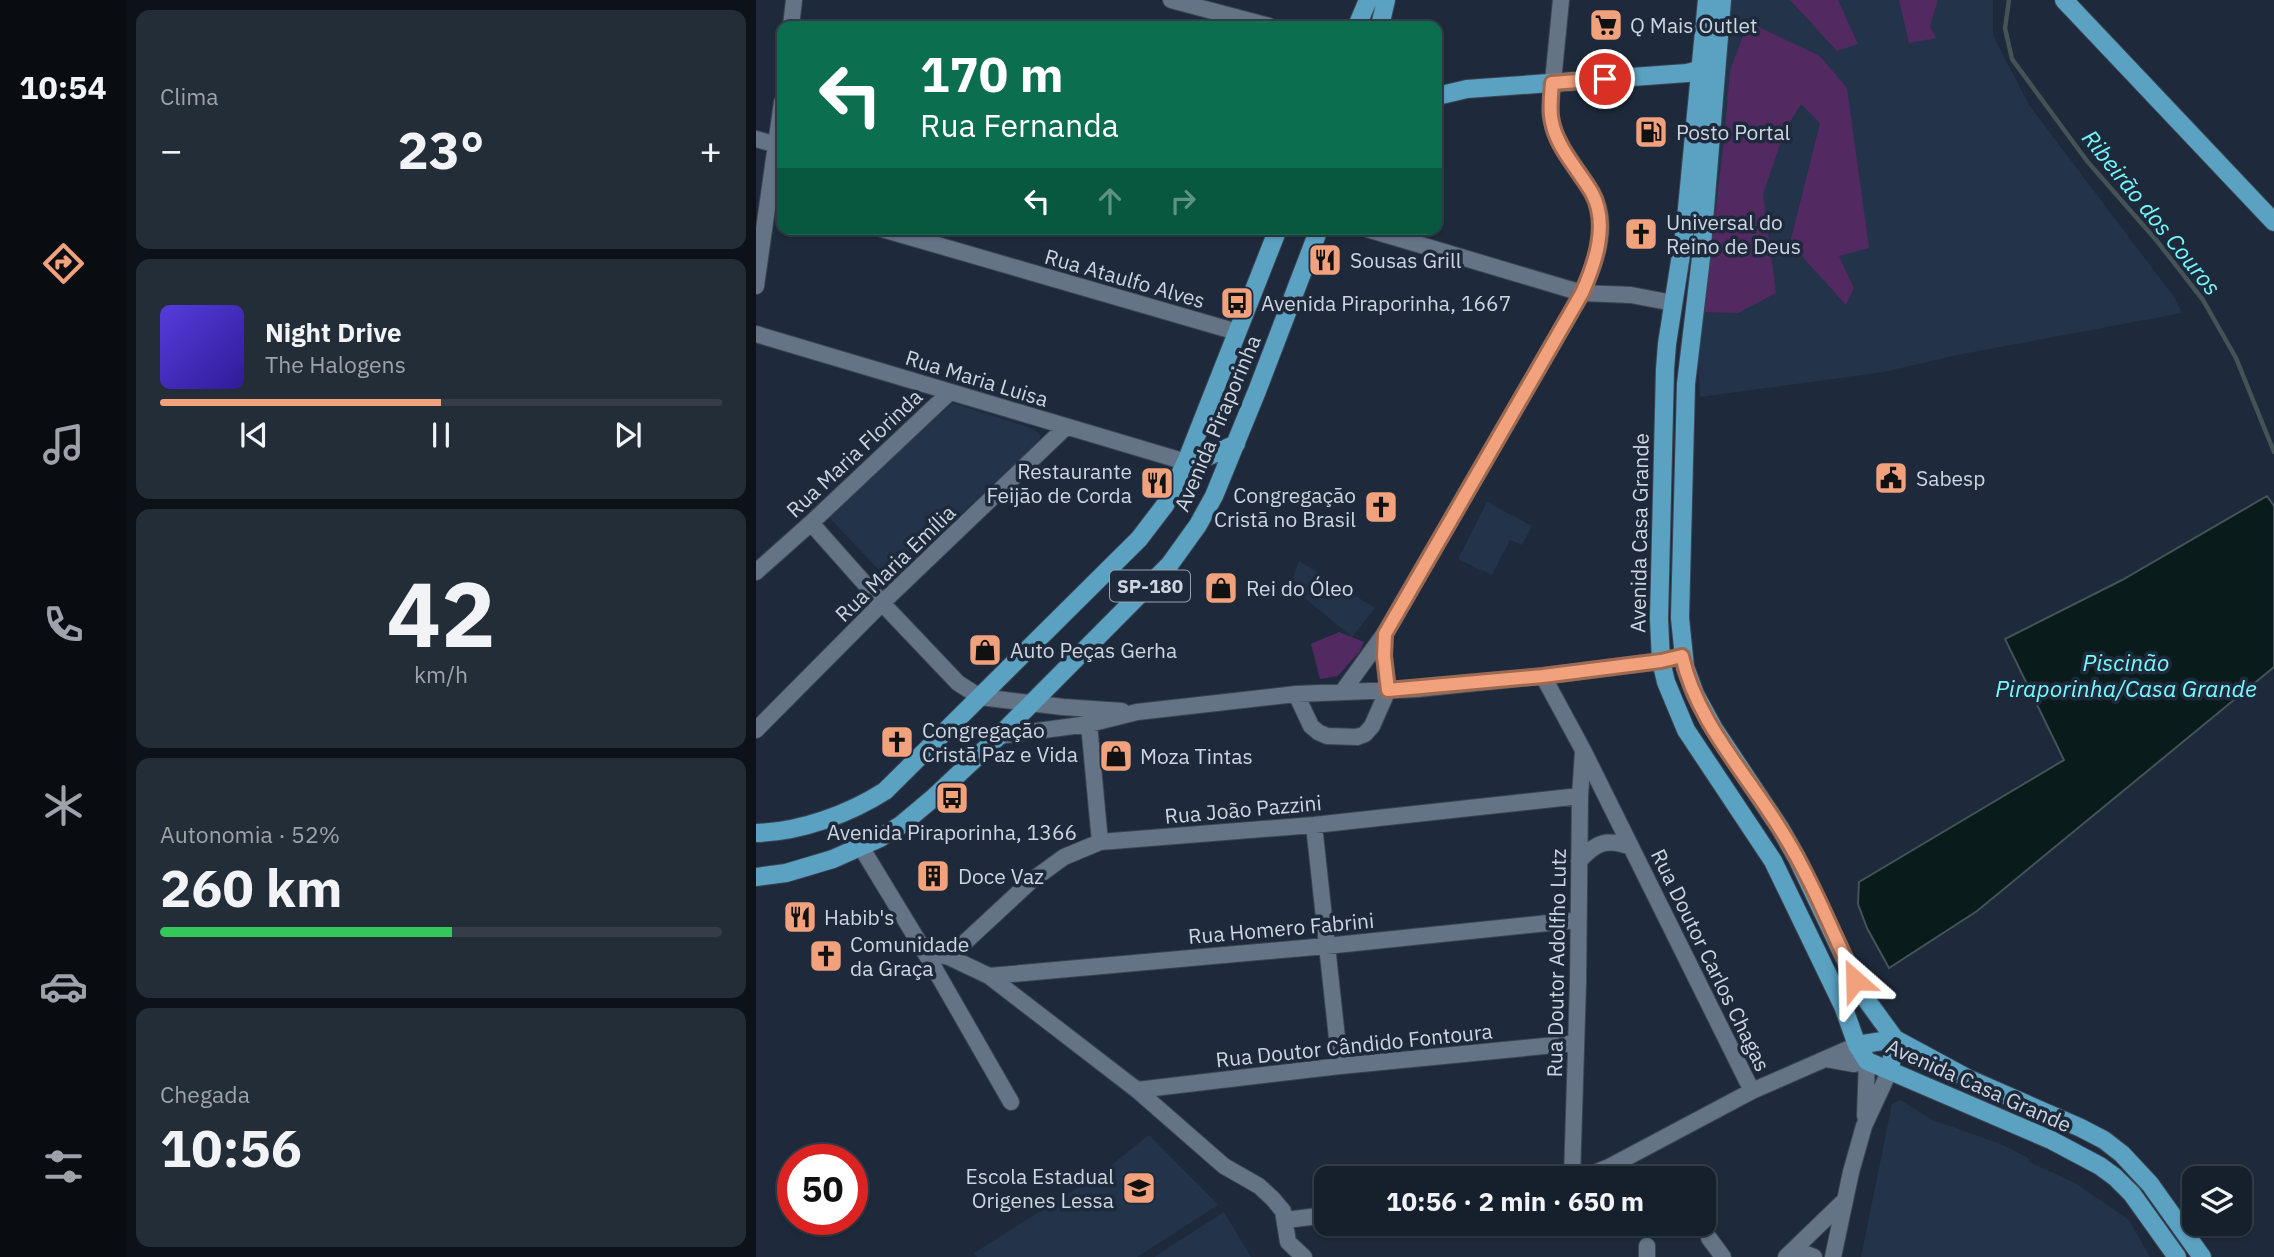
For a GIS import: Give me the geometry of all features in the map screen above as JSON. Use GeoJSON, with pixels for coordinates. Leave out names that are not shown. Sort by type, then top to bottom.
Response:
{"type":"FeatureCollection","features":[{"type":"Feature","properties":{"kind":"main road"},"geometry":{"type":"LineString","coordinates":[[1359,21],[1368,0]]}},
{"type":"Feature","properties":{"kind":"main road"},"geometry":{"type":"LineString","coordinates":[[1381,21],[1386,0]]}},
{"type":"Feature","properties":{"kind":"main road","name":"Avenida Casa Grande"},"geometry":{"type":"LineString","coordinates":[[1707,0],[1685,229],[1665,369],[1659,619],[1661,661],[1674,705],[1686,730],[1773,861],[1843,1006],[1862,1053],[1890,1070],[2050,1140],[2100,1166],[2132,1194],[2177,1257]]}},
{"type":"Feature","properties":{"kind":"main road","name":"Avenida Casa Grande"},"geometry":{"type":"LineString","coordinates":[[1722,0],[1701,258],[1686,384],[1680,618],[1682,656],[1695,694],[1714,729],[1780,828],[1855,980],[1895,1039],[1969,1079],[2104,1140],[2122,1154],[2150,1184],[2202,1257]]}},
{"type":"Feature","properties":{"kind":"main road"},"geometry":{"type":"LineString","coordinates":[[2064,0],[2274,222]]}},
{"type":"Feature","properties":{"kind":"main road"},"geometry":{"type":"LineString","coordinates":[[1442,95],[1467,89],[1700,71],[1718,65]]}},
{"type":"Feature","properties":{"kind":"main road"},"geometry":{"type":"LineString","coordinates":[[1442,86],[1467,89]]}},
{"type":"Feature","properties":{"kind":"main road","name":"Avenida Piraporinha"},"geometry":{"type":"LineString","coordinates":[[756,833],[804,826],[852,808],[897,781],[1139,539],[1165,505],[1186,462],[1276,235]]}},
{"type":"Feature","properties":{"kind":"main road","name":"Avenida Piraporinha"},"geometry":{"type":"LineString","coordinates":[[756,877],[811,866],[861,847],[880,838],[916,813],[999,736],[1185,547],[1214,496],[1236,444],[1317,235]]}},
{"type":"Feature","properties":{"kind":"main road"},"geometry":{"type":"LineString","coordinates":[[1186,462],[1209,456],[1236,444]]}},
{"type":"Feature","properties":{"kind":"main road"},"geometry":{"type":"LineString","coordinates":[[1862,1053],[1895,1039]]}},
{"type":"Feature","properties":{"kind":"main road"},"geometry":{"type":"LineString","coordinates":[[1890,1070],[1895,1039]]}},
{"type":"Feature","properties":{"kind":"street"},"geometry":{"type":"LineString","coordinates":[[792,21],[794,0]]}},
{"type":"Feature","properties":{"kind":"street"},"geometry":{"type":"LineString","coordinates":[[1171,0],[1250,21]]}},
{"type":"Feature","properties":{"kind":"street"},"geometry":{"type":"LineString","coordinates":[[1343,691],[1385,634],[1582,293],[1591,272],[1600,219],[1592,193],[1560,146],[1550,112],[1561,0]]}},
{"type":"Feature","properties":{"kind":"street"},"geometry":{"type":"LineString","coordinates":[[756,139],[777,145],[776,196],[756,286]]}},
{"type":"Feature","properties":{"kind":"street","name":"Rua Ataulfo Alves"},"geometry":{"type":"LineString","coordinates":[[903,235],[1237,332]]}},
{"type":"Feature","properties":{"kind":"street"},"geometry":{"type":"LineString","coordinates":[[1387,235],[1582,293],[1631,295],[1673,303]]}},
{"type":"Feature","properties":{"kind":"street","name":"Rua Maria Luisa"},"geometry":{"type":"LineString","coordinates":[[756,334],[1186,462]]}},
{"type":"Feature","properties":{"kind":"street","name":"Rua Maria Florinda"},"geometry":{"type":"LineString","coordinates":[[756,572],[950,392]]}},
{"type":"Feature","properties":{"kind":"street","name":"Rua Maria Emília"},"geometry":{"type":"LineString","coordinates":[[756,730],[882,603],[1066,427]]}},
{"type":"Feature","properties":{"kind":"street"},"geometry":{"type":"LineString","coordinates":[[811,523],[958,683],[980,697],[1031,704],[1137,712]]}},
{"type":"Feature","properties":{"kind":"street"},"geometry":{"type":"LineString","coordinates":[[1296,694],[1311,726],[1318,732],[1327,736],[1357,737],[1365,734],[1372,726],[1388,690],[1384,656],[1385,634]]}},
{"type":"Feature","properties":{"kind":"street"},"geometry":{"type":"LineString","coordinates":[[999,736],[1089,724],[1137,712],[1296,694],[1388,690],[1543,676],[1682,656]]}},
{"type":"Feature","properties":{"kind":"street","name":"Rua Doutor Carlos Chagas"},"geometry":{"type":"LineString","coordinates":[[1543,676],[1583,750],[1752,1091]]}},
{"type":"Feature","properties":{"kind":"street"},"geometry":{"type":"LineString","coordinates":[[1089,724],[1100,842]]}},
{"type":"Feature","properties":{"kind":"street","name":"Rua Doutor Adolfho Lutz"},"geometry":{"type":"LineString","coordinates":[[1572,1166],[1583,750]]}},
{"type":"Feature","properties":{"kind":"street","name":"Rua João Pazzini"},"geometry":{"type":"LineString","coordinates":[[949,957],[1031,881],[1064,857],[1100,842],[1314,825],[1580,796]]}},
{"type":"Feature","properties":{"kind":"street"},"geometry":{"type":"LineString","coordinates":[[1314,825],[1339,1066]]}},
{"type":"Feature","properties":{"kind":"street","name":"Rua Doutor Carlos Chagas"},"geometry":{"type":"LineString","coordinates":[[1579,861],[1597,845],[1609,841],[1631,847]]}},
{"type":"Feature","properties":{"kind":"street"},"geometry":{"type":"LineString","coordinates":[[861,847],[1011,1102]]}},
{"type":"Feature","properties":{"kind":"street","name":"Rua Homero Fabrini"},"geometry":{"type":"LineString","coordinates":[[989,976],[1577,920]]}},
{"type":"Feature","properties":{"kind":"street"},"geometry":{"type":"LineString","coordinates":[[925,952],[949,957],[989,976],[1137,1090],[1224,1166],[1259,1186],[1283,1211],[1288,1242],[1304,1257]]}},
{"type":"Feature","properties":{"kind":"street","name":"Rua Doutor Cândido Fontoura"},"geometry":{"type":"LineString","coordinates":[[1137,1090],[1339,1066],[1576,1043]]}},
{"type":"Feature","properties":{"kind":"street"},"geometry":{"type":"LineString","coordinates":[[1611,1166],[1752,1091],[1825,1059],[1854,1064],[1862,1053]]}},
{"type":"Feature","properties":{"kind":"street"},"geometry":{"type":"LineString","coordinates":[[1862,1053],[1864,1126]]}},
{"type":"Feature","properties":{"kind":"street"},"geometry":{"type":"LineString","coordinates":[[1833,1257],[1864,1126],[1890,1070]]}},
{"type":"Feature","properties":{"kind":"street"},"geometry":{"type":"LineString","coordinates":[[1787,1256],[1845,1200]]}},
{"type":"Feature","properties":{"kind":"street"},"geometry":{"type":"LineString","coordinates":[[1286,1220],[1314,1216]]}},
{"type":"Feature","properties":{"kind":"street"},"geometry":{"type":"LineString","coordinates":[[1709,1238],[1723,1257]]}},
{"type":"Feature","properties":{"kind":"street"},"geometry":{"type":"LineString","coordinates":[[1787,1256],[1806,1254],[1814,1257]]}},
{"type":"Feature","properties":{"kind":"shaded area"},"geometry":{"type":"Polygon","coordinates":[[[1731,0],[1993,0],[1993,35],[2029,105],[2174,297],[2182,313],[1957,355],[1884,372],[1700,397],[1696,324],[1731,0]]]}},
{"type":"Feature","properties":{"kind":"shaded area"},"geometry":{"type":"Polygon","coordinates":[[[1790,0],[1838,0],[1858,44],[1837,51],[1790,0]]]}},
{"type":"Feature","properties":{"kind":"shaded area"},"geometry":{"type":"Polygon","coordinates":[[[1899,0],[1938,0],[1930,26],[1936,38],[1909,43],[1899,0]]]}},
{"type":"Feature","properties":{"kind":"shaded area"},"geometry":{"type":"Polygon","coordinates":[[[1748,22],[1820,56],[1847,88],[1869,248],[1839,256],[1854,288],[1846,305],[1790,243],[1820,123],[1801,104],[1785,130],[1763,194],[1776,293],[1738,313],[1704,312],[1730,71],[1748,22]]]}},
{"type":"Feature","properties":{"kind":"shaded area"},"geometry":{"type":"Polygon","coordinates":[[[952,403],[1034,429],[1041,436],[1036,444],[889,581],[828,516],[952,403]]]}},
{"type":"Feature","properties":{"kind":"shaded area"},"geometry":{"type":"Polygon","coordinates":[[[1487,502],[1532,526],[1522,545],[1510,540],[1492,575],[1458,559],[1487,502]]]}},
{"type":"Feature","properties":{"kind":"shaded area"},"geometry":{"type":"Polygon","coordinates":[[[1299,561],[1375,608],[1352,637],[1290,586],[1299,561]]]}},
{"type":"Feature","properties":{"kind":"shaded area"},"geometry":{"type":"Polygon","coordinates":[[[1339,632],[1364,642],[1360,651],[1338,676],[1320,679],[1311,644],[1339,632]]]}},
{"type":"Feature","properties":{"kind":"shaded area"},"geometry":{"type":"Polygon","coordinates":[[[1900,1100],[1933,1120],[2003,1145],[2028,1158],[2029,1162],[2075,1183],[2129,1220],[2150,1257],[1861,1257],[1892,1104],[1900,1100]]]}},
{"type":"Feature","properties":{"kind":"shaded area","name":"Escola Estadual Origenes Lessa"},"geometry":{"type":"Polygon","coordinates":[[[1149,1135],[1218,1205],[1137,1257],[977,1257],[974,1253],[1104,1171],[1149,1135]]]}},
{"type":"Feature","properties":{"kind":"shaded area"},"geometry":{"type":"Polygon","coordinates":[[[1224,1212],[1251,1257],[1154,1257],[1224,1212]]]}},
{"type":"Feature","properties":{"kind":"water","name":"Piscinão Piraporinha/Casa Grande"},"geometry":{"type":"Polygon","coordinates":[[[2267,496],[2274,506],[2274,667],[1977,911],[1889,968],[1867,928],[1858,904],[1859,882],[2064,760],[2005,639],[2122,580],[2267,496]]]}},
{"type":"Feature","properties":{"kind":"waterway","name":"Ribeirão dos Couros"},"geometry":{"type":"LineString","coordinates":[[2009,0],[2005,28],[2012,59],[2087,161],[2157,241],[2203,300],[2236,358],[2274,452]]}},
{"type":"Feature","properties":{"kind":"place","name":"Q Mais Outlet"},"geometry":{"type":"Point","coordinates":[1606,25]}},
{"type":"Feature","properties":{"kind":"place","name":"Posto Portal"},"geometry":{"type":"Point","coordinates":[1651,132]}},
{"type":"Feature","properties":{"kind":"place","name":"Universal do Reino de Deus"},"geometry":{"type":"Point","coordinates":[1641,234]}},
{"type":"Feature","properties":{"kind":"place","name":"Sousas Grill"},"geometry":{"type":"Point","coordinates":[1325,260]}},
{"type":"Feature","properties":{"kind":"place","name":"Avenida Piraporinha, 1667"},"geometry":{"type":"Point","coordinates":[1237,303]}},
{"type":"Feature","properties":{"kind":"place","name":"Sabesp"},"geometry":{"type":"Point","coordinates":[1891,478]}},
{"type":"Feature","properties":{"kind":"place","name":"Restaurante Feijão de Corda"},"geometry":{"type":"Point","coordinates":[1157,483]}},
{"type":"Feature","properties":{"kind":"place","name":"Congregação Cristã no Brasil"},"geometry":{"type":"Point","coordinates":[1381,507]}},
{"type":"Feature","properties":{"kind":"place","name":"Rei do Óleo"},"geometry":{"type":"Point","coordinates":[1221,588]}},
{"type":"Feature","properties":{"kind":"place","name":"Auto Peças Gerha"},"geometry":{"type":"Point","coordinates":[985,650]}},
{"type":"Feature","properties":{"kind":"place","name":"Congregação Cristã Paz e Vida"},"geometry":{"type":"Point","coordinates":[897,742]}},
{"type":"Feature","properties":{"kind":"place","name":"Moza Tintas"},"geometry":{"type":"Point","coordinates":[1116,756]}},
{"type":"Feature","properties":{"kind":"place","name":"Avenida Piraporinha, 1366"},"geometry":{"type":"Point","coordinates":[952,798]}},
{"type":"Feature","properties":{"kind":"place","name":"Doce Vaz"},"geometry":{"type":"Point","coordinates":[933,876]}},
{"type":"Feature","properties":{"kind":"place","name":"Habib's"},"geometry":{"type":"Point","coordinates":[800,917]}},
{"type":"Feature","properties":{"kind":"place","name":"Comunidade da Graça"},"geometry":{"type":"Point","coordinates":[826,956]}},
{"type":"Feature","properties":{"kind":"place","name":"Escola Estadual Origenes Lessa"},"geometry":{"type":"Point","coordinates":[1139,1188]}},
{"type":"Feature","properties":{"kind":"route"},"geometry":{"type":"LineString","coordinates":[[1605,79],[1552,83],[1550,112],[1560,146],[1597,203],[1599,234],[1591,272],[1582,293],[1385,634],[1384,656],[1388,690],[1543,676],[1682,656],[1695,694],[1714,729],[1797,858],[1855,980]]}}]}
